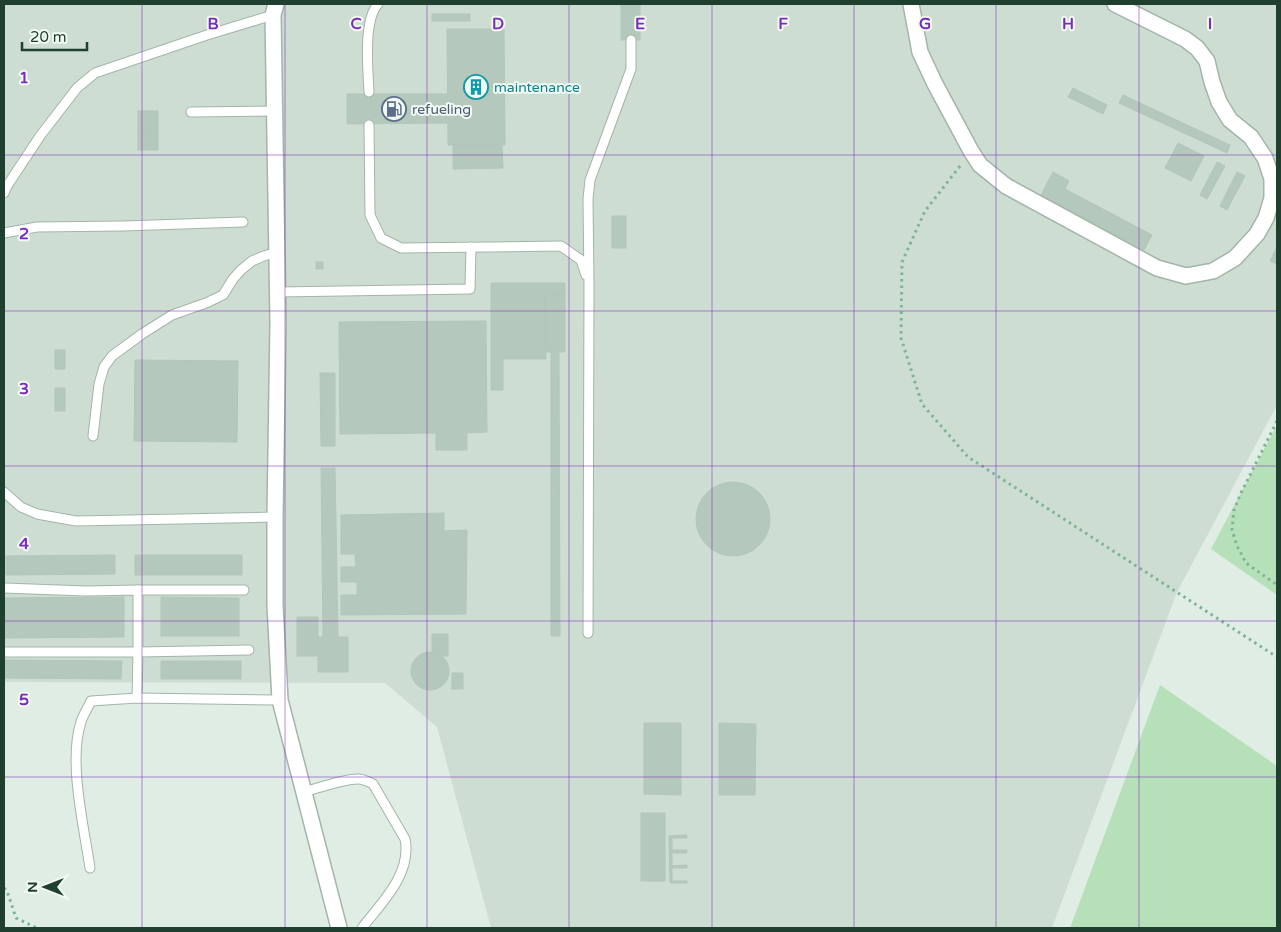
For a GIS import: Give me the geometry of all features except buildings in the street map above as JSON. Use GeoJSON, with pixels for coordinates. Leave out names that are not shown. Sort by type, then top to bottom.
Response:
{"type":"FeatureCollection","features":[{"type":"Feature","properties":{"kind":"street"},"geometry":{"type":"LineString","coordinates":[[911,4],[920,52],[971,152],[980,165],[1006,186],[1157,268],[1186,276],[1213,271],[1235,258],[1257,234],[1266,218],[1272,198],[1272,179],[1265,158],[1250,138],[1230,120],[1219,102],[1207,61],[1197,48],[1115,4]]}},
{"type":"Feature","properties":{"kind":"street"},"geometry":{"type":"LineString","coordinates":[[274,9],[278,292],[274,517],[275,605],[280,700],[339,928]]}},
{"type":"Feature","properties":{"kind":"lane"},"geometry":{"type":"LineString","coordinates":[[369,92],[368,32],[374,8],[378,4]]}},
{"type":"Feature","properties":{"kind":"lane"},"geometry":{"type":"LineString","coordinates":[[4,193],[40,136],[77,88],[95,72],[207,35],[274,9]]}},
{"type":"Feature","properties":{"kind":"lane"},"geometry":{"type":"LineString","coordinates":[[588,633],[588,199],[590,180],[630,69],[630,40]]}},
{"type":"Feature","properties":{"kind":"lane"},"geometry":{"type":"LineString","coordinates":[[191,112],[274,111]]}},
{"type":"Feature","properties":{"kind":"lane"},"geometry":{"type":"LineString","coordinates":[[369,125],[370,215],[381,238],[401,248],[561,246],[582,260],[589,285]]}},
{"type":"Feature","properties":{"kind":"lane"},"geometry":{"type":"LineString","coordinates":[[4,233],[37,227],[243,222]]}},
{"type":"Feature","properties":{"kind":"lane"},"geometry":{"type":"LineString","coordinates":[[278,292],[470,289],[471,247]]}},
{"type":"Feature","properties":{"kind":"lane"},"geometry":{"type":"LineString","coordinates":[[93,436],[99,384],[104,367],[112,356],[172,315],[223,295],[241,270],[252,262],[277,252]]}},
{"type":"Feature","properties":{"kind":"lane"},"geometry":{"type":"LineString","coordinates":[[4,492],[21,507],[37,514],[76,521],[274,517]]}},
{"type":"Feature","properties":{"kind":"lane"},"geometry":{"type":"LineString","coordinates":[[4,588],[86,591],[244,590]]}},
{"type":"Feature","properties":{"kind":"lane"},"geometry":{"type":"LineString","coordinates":[[137,698],[138,590]]}},
{"type":"Feature","properties":{"kind":"lane"},"geometry":{"type":"LineString","coordinates":[[4,652],[249,650]]}},
{"type":"Feature","properties":{"kind":"lane"},"geometry":{"type":"LineString","coordinates":[[90,868],[78,783],[75,746],[81,721],[91,701],[137,698],[280,700]]}},
{"type":"Feature","properties":{"kind":"lane"},"geometry":{"type":"LineString","coordinates":[[304,792],[345,781],[366,780],[373,784],[405,839],[407,849],[404,865],[397,882],[362,928]]}},
{"type":"Feature","properties":{"kind":"path"},"geometry":{"type":"LineString","coordinates":[[971,152],[925,210],[902,262],[901,338],[922,404],[968,457],[1277,657]]}},
{"type":"Feature","properties":{"kind":"path"},"geometry":{"type":"LineString","coordinates":[[1277,421],[1234,510],[1232,530],[1236,546],[1246,563],[1277,585]]}},
{"type":"Feature","properties":{"kind":"path"},"geometry":{"type":"LineString","coordinates":[[4,888],[7,891],[16,918],[37,928]]}},
{"type":"Feature","properties":{"kind":"shaded area"},"geometry":{"type":"Polygon","coordinates":[[[4,4],[1277,4],[1277,405],[1177,592],[1052,928],[491,928],[437,727],[385,683],[4,682],[4,4]]]}},
{"type":"Feature","properties":{"kind":"green space"},"geometry":{"type":"Polygon","coordinates":[[[1277,425],[1277,595],[1211,549],[1277,425]]]}},
{"type":"Feature","properties":{"kind":"green space"},"geometry":{"type":"Polygon","coordinates":[[[1160,685],[1277,766],[1277,928],[1070,928],[1160,685]]]}},
{"type":"Feature","properties":{"kind":"place","name":"maintenance"},"geometry":{"type":"Point","coordinates":[476,87]}},
{"type":"Feature","properties":{"kind":"place","name":"refueling"},"geometry":{"type":"Point","coordinates":[394,109]}}]}
